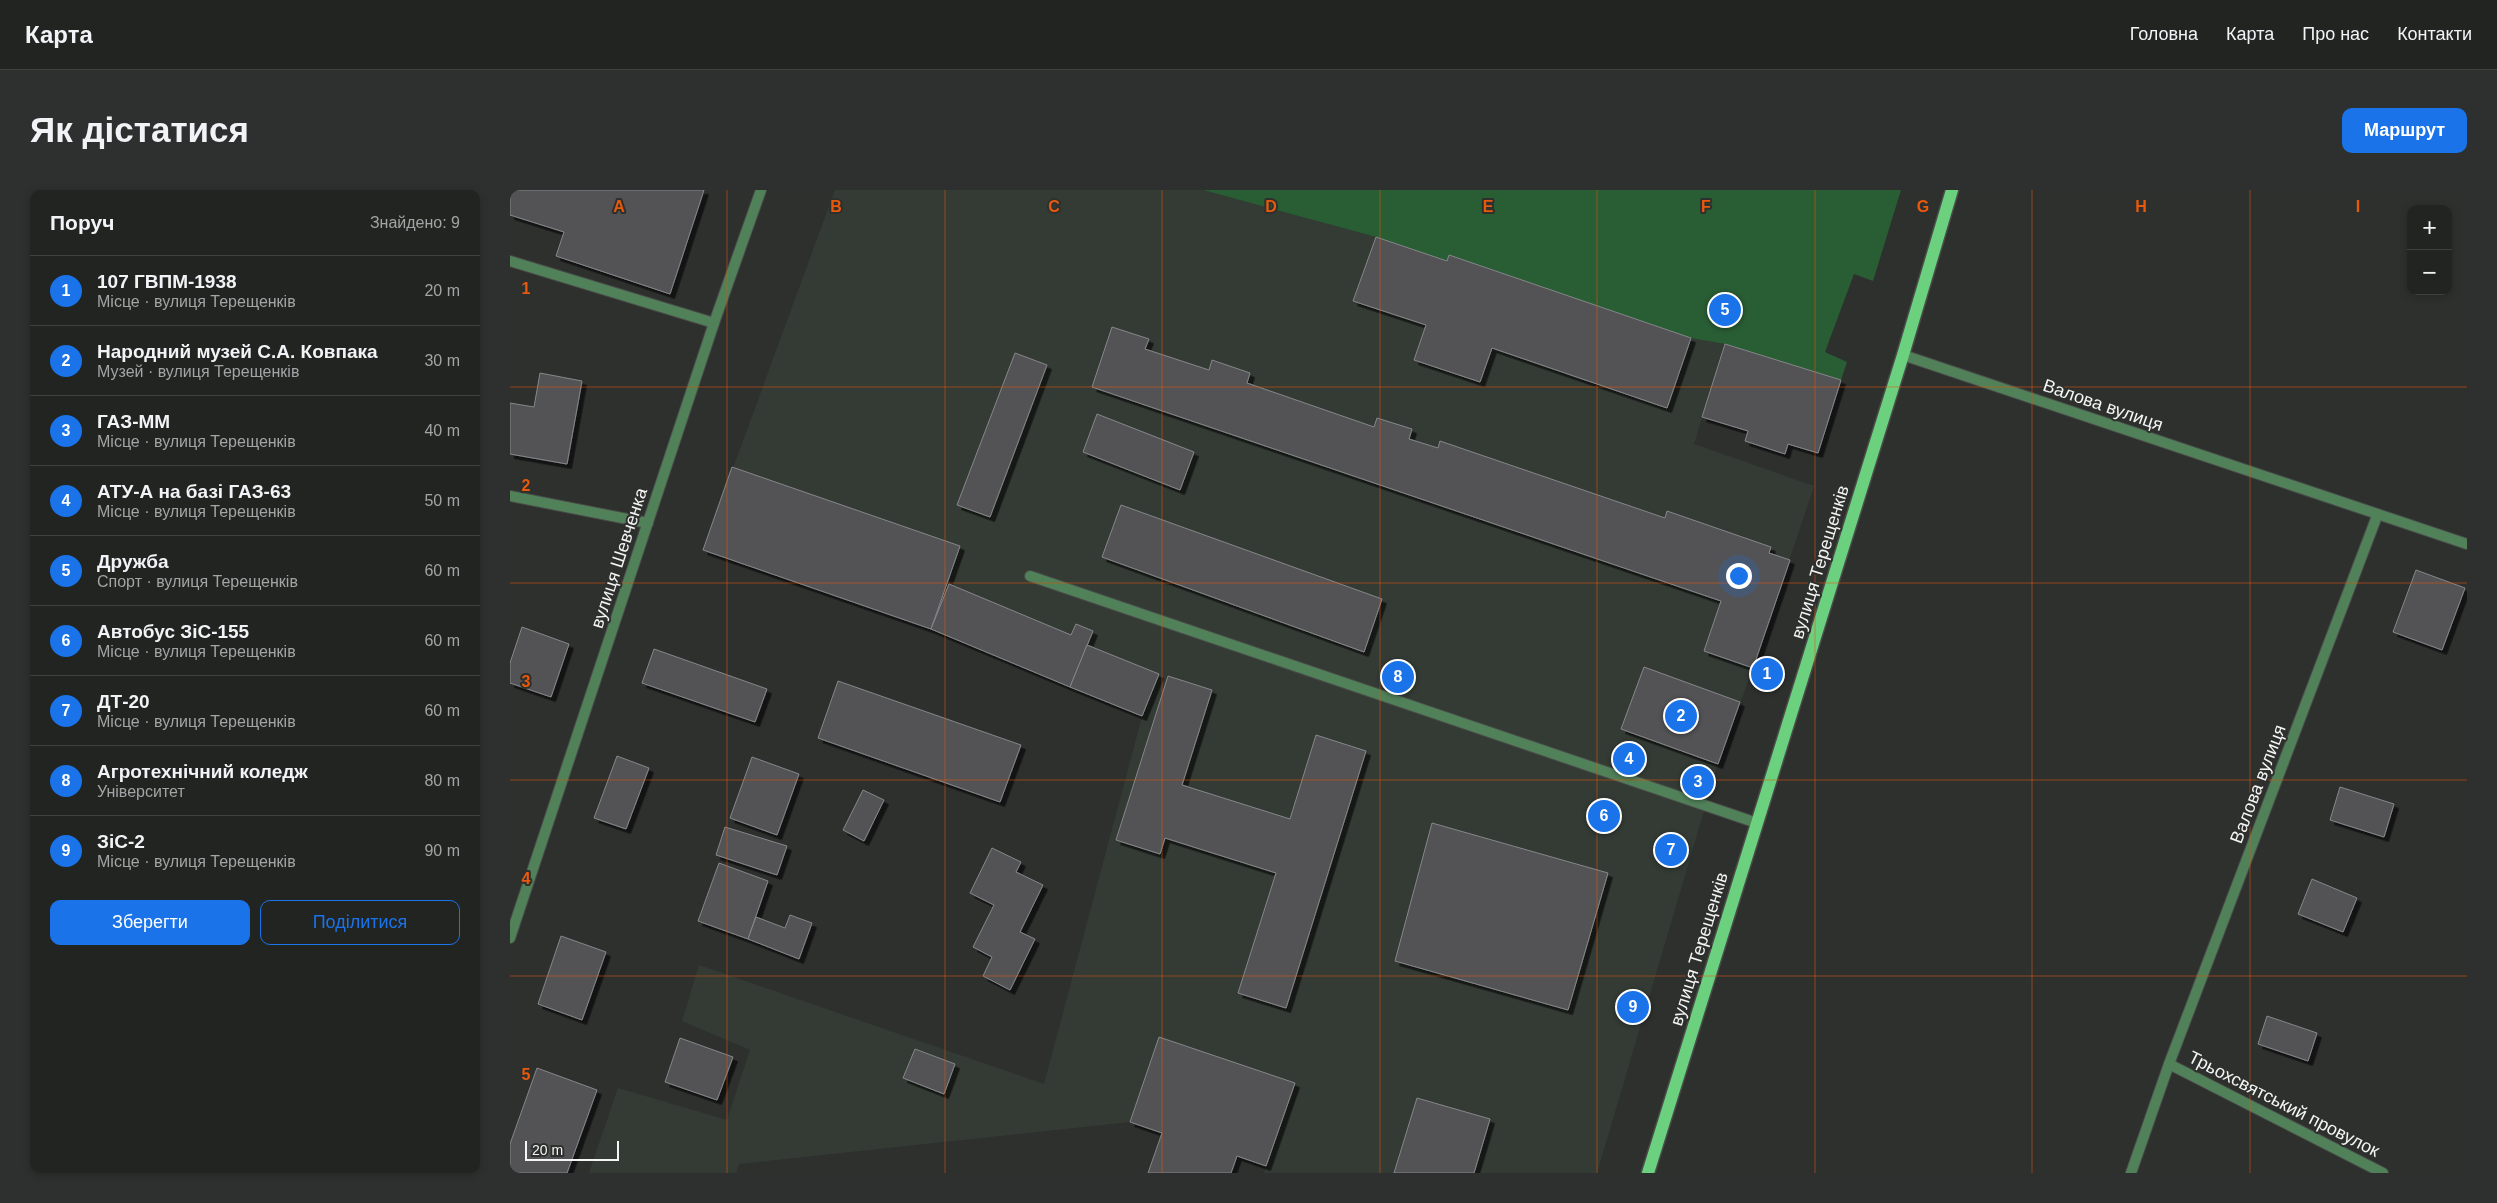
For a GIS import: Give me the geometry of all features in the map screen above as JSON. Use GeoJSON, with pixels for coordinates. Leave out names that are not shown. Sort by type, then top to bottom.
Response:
{"type":"FeatureCollection","features":[{"type":"Feature","properties":{"kind":"main road","name":"вулиця Терещенків"},"geometry":{"type":"LineString","coordinates":[[1648,1173],[1903,355],[1952,190]]}},
{"type":"Feature","properties":{"kind":"street","name":"вулиця Шевченка"},"geometry":{"type":"LineString","coordinates":[[510,938],[714,323],[761,190]]}},
{"type":"Feature","properties":{"kind":"street"},"geometry":{"type":"LineString","coordinates":[[510,261],[714,323]]}},
{"type":"Feature","properties":{"kind":"street","name":"Валова вулиця"},"geometry":{"type":"LineString","coordinates":[[1903,355],[2377,516],[2467,544]]}},
{"type":"Feature","properties":{"kind":"street"},"geometry":{"type":"LineString","coordinates":[[510,496],[648,522]]}},
{"type":"Feature","properties":{"kind":"street","name":"Валова вулиця"},"geometry":{"type":"LineString","coordinates":[[2131,1173],[2169,1064],[2377,516]]}},
{"type":"Feature","properties":{"kind":"street"},"geometry":{"type":"LineString","coordinates":[[1030,576],[1757,823]]}},
{"type":"Feature","properties":{"kind":"street","name":"Трьохсвятський провулок"},"geometry":{"type":"LineString","coordinates":[[2169,1064],[2384,1173]]}},
{"type":"Feature","properties":{"kind":"shaded area"},"geometry":{"type":"Polygon","coordinates":[[[835,190],[1203,190],[1376,237],[1446,261],[1449,255],[1691,338],[1725,344],[1694,444],[1814,486],[1753,668],[1718,764],[1597,1173],[1264,1173],[1266,1166],[1130,1122],[739,1164],[736,1173],[589,1173],[618,1088],[727,1120],[750,1050],[682,1021],[699,965],[1044,1084],[1142,717],[931,629],[703,550],[835,190]]]}},
{"type":"Feature","properties":{"kind":"green space"},"geometry":{"type":"Polygon","coordinates":[[[1203,190],[1901,190],[1873,281],[1854,274],[1825,352],[1847,362],[1841,380],[1725,344],[1691,338],[1449,255],[1447,261],[1376,237],[1203,190]]]}},
{"type":"Feature","properties":{"kind":"building"},"geometry":{"type":"Polygon","coordinates":[[[510,190],[704,190],[670,294],[556,256],[564,232],[510,215],[510,190]]]}},
{"type":"Feature","properties":{"kind":"building"},"geometry":{"type":"Polygon","coordinates":[[[1376,237],[1447,261],[1449,255],[1691,338],[1667,408],[1492,348],[1480,382],[1414,360],[1426,325],[1353,301],[1376,237]]]}},
{"type":"Feature","properties":{"kind":"building"},"geometry":{"type":"Polygon","coordinates":[[[1112,327],[1149,339],[1145,349],[1209,370],[1212,360],[1250,373],[1247,383],[1374,427],[1377,418],[1412,429],[1409,439],[1438,448],[1440,441],[1665,518],[1667,511],[1771,547],[1769,553],[1790,560],[1753,668],[1704,651],[1721,601],[1092,387],[1112,327]]]}},
{"type":"Feature","properties":{"kind":"building"},"geometry":{"type":"Polygon","coordinates":[[[1725,344],[1841,380],[1818,453],[1788,444],[1785,454],[1745,441],[1748,431],[1702,417],[1725,344]]]}},
{"type":"Feature","properties":{"kind":"building"},"geometry":{"type":"Polygon","coordinates":[[[1015,353],[1047,365],[990,517],[957,505],[1015,353]]]}},
{"type":"Feature","properties":{"kind":"building"},"geometry":{"type":"Polygon","coordinates":[[[540,373],[582,381],[567,464],[510,454],[510,403],[534,407],[540,373]]]}},
{"type":"Feature","properties":{"kind":"building"},"geometry":{"type":"Polygon","coordinates":[[[1097,414],[1194,452],[1180,490],[1083,452],[1097,414]]]}},
{"type":"Feature","properties":{"kind":"building"},"geometry":{"type":"Polygon","coordinates":[[[732,467],[960,546],[931,629],[703,550],[732,467]]]}},
{"type":"Feature","properties":{"kind":"building"},"geometry":{"type":"Polygon","coordinates":[[[1121,505],[1382,599],[1364,652],[1102,557],[1121,505]]]}},
{"type":"Feature","properties":{"kind":"building"},"geometry":{"type":"Polygon","coordinates":[[[2416,570],[2465,588],[2442,650],[2393,632],[2416,570]]]}},
{"type":"Feature","properties":{"kind":"building"},"geometry":{"type":"Polygon","coordinates":[[[949,584],[1071,635],[1076,624],[1093,631],[1070,687],[931,629],[949,584]]]}},
{"type":"Feature","properties":{"kind":"building"},"geometry":{"type":"Polygon","coordinates":[[[522,627],[569,644],[551,697],[510,683],[510,663],[522,627]]]}},
{"type":"Feature","properties":{"kind":"building"},"geometry":{"type":"Polygon","coordinates":[[[1087,645],[1159,674],[1142,716],[1070,687],[1087,645]]]}},
{"type":"Feature","properties":{"kind":"building"},"geometry":{"type":"Polygon","coordinates":[[[654,649],[767,689],[755,722],[642,683],[654,649]]]}},
{"type":"Feature","properties":{"kind":"building"},"geometry":{"type":"Polygon","coordinates":[[[1644,667],[1740,702],[1718,764],[1621,729],[1644,667]]]}},
{"type":"Feature","properties":{"kind":"building"},"geometry":{"type":"Polygon","coordinates":[[[1168,676],[1212,690],[1182,785],[1290,819],[1316,735],[1366,751],[1286,1008],[1238,993],[1276,873],[1165,838],[1160,854],[1116,840],[1168,676]]]}},
{"type":"Feature","properties":{"kind":"building"},"geometry":{"type":"Polygon","coordinates":[[[838,681],[1021,745],[1000,802],[818,738],[838,681]]]}},
{"type":"Feature","properties":{"kind":"building"},"geometry":{"type":"Polygon","coordinates":[[[617,756],[649,768],[626,829],[594,818],[617,756]]]}},
{"type":"Feature","properties":{"kind":"building"},"geometry":{"type":"Polygon","coordinates":[[[752,757],[799,774],[777,835],[730,818],[752,757]]]}},
{"type":"Feature","properties":{"kind":"building"},"geometry":{"type":"Polygon","coordinates":[[[2340,787],[2394,804],[2384,837],[2330,820],[2340,787]]]}},
{"type":"Feature","properties":{"kind":"building"},"geometry":{"type":"Polygon","coordinates":[[[863,790],[884,800],[864,841],[843,830],[863,790]]]}},
{"type":"Feature","properties":{"kind":"building"},"geometry":{"type":"Polygon","coordinates":[[[1432,823],[1608,873],[1568,1010],[1395,961],[1432,823]]]}},
{"type":"Feature","properties":{"kind":"building"},"geometry":{"type":"Polygon","coordinates":[[[725,827],[787,846],[777,875],[716,855],[725,827]]]}},
{"type":"Feature","properties":{"kind":"building"},"geometry":{"type":"Polygon","coordinates":[[[992,848],[1021,862],[1016,872],[1043,885],[1020,932],[1035,939],[1010,990],[983,976],[992,957],[973,947],[994,905],[970,893],[992,848]]]}},
{"type":"Feature","properties":{"kind":"building"},"geometry":{"type":"Polygon","coordinates":[[[719,863],[768,881],[748,939],[698,921],[719,863]]]}},
{"type":"Feature","properties":{"kind":"building"},"geometry":{"type":"Polygon","coordinates":[[[2312,879],[2357,898],[2343,932],[2298,914],[2312,879]]]}},
{"type":"Feature","properties":{"kind":"building"},"geometry":{"type":"Polygon","coordinates":[[[790,915],[812,923],[799,959],[748,939],[756,917],[785,928],[790,915]]]}},
{"type":"Feature","properties":{"kind":"building"},"geometry":{"type":"Polygon","coordinates":[[[561,936],[606,952],[582,1020],[538,1004],[561,936]]]}},
{"type":"Feature","properties":{"kind":"building"},"geometry":{"type":"Polygon","coordinates":[[[2267,1016],[2317,1033],[2308,1061],[2258,1044],[2267,1016]]]}},
{"type":"Feature","properties":{"kind":"building"},"geometry":{"type":"Polygon","coordinates":[[[1159,1037],[1295,1083],[1266,1166],[1237,1156],[1231,1173],[1148,1173],[1162,1133],[1130,1122],[1159,1037]]]}},
{"type":"Feature","properties":{"kind":"building"},"geometry":{"type":"Polygon","coordinates":[[[680,1038],[733,1057],[717,1100],[665,1082],[680,1038]]]}},
{"type":"Feature","properties":{"kind":"building"},"geometry":{"type":"Polygon","coordinates":[[[915,1049],[955,1064],[944,1094],[903,1078],[915,1049]]]}},
{"type":"Feature","properties":{"kind":"building"},"geometry":{"type":"Polygon","coordinates":[[[537,1068],[597,1090],[567,1173],[510,1173],[510,1144],[537,1068]]]}},
{"type":"Feature","properties":{"kind":"building"},"geometry":{"type":"Polygon","coordinates":[[[1417,1098],[1490,1119],[1474,1173],[1394,1173],[1417,1098]]]}},
{"type":"Feature","properties":{"kind":"place","name":"Дружба"},"geometry":{"type":"Point","coordinates":[1725,310]}},
{"type":"Feature","properties":{"kind":"place","name":"107 ГВПМ-1938"},"geometry":{"type":"Point","coordinates":[1767,674]}},
{"type":"Feature","properties":{"kind":"place","name":"Агротехнічний коледж"},"geometry":{"type":"Point","coordinates":[1398,677]}},
{"type":"Feature","properties":{"kind":"place","name":"Народний музей С.А. Ковпака"},"geometry":{"type":"Point","coordinates":[1681,716]}},
{"type":"Feature","properties":{"kind":"place","name":"АТУ-А на базі ГАЗ-63"},"geometry":{"type":"Point","coordinates":[1629,759]}},
{"type":"Feature","properties":{"kind":"place","name":"ГАЗ-ММ"},"geometry":{"type":"Point","coordinates":[1698,782]}},
{"type":"Feature","properties":{"kind":"place","name":"Автобус ЗіС-155"},"geometry":{"type":"Point","coordinates":[1604,816]}},
{"type":"Feature","properties":{"kind":"place","name":"ДТ-20"},"geometry":{"type":"Point","coordinates":[1671,850]}},
{"type":"Feature","properties":{"kind":"place","name":"ЗіС-2"},"geometry":{"type":"Point","coordinates":[1633,1007]}}]}
